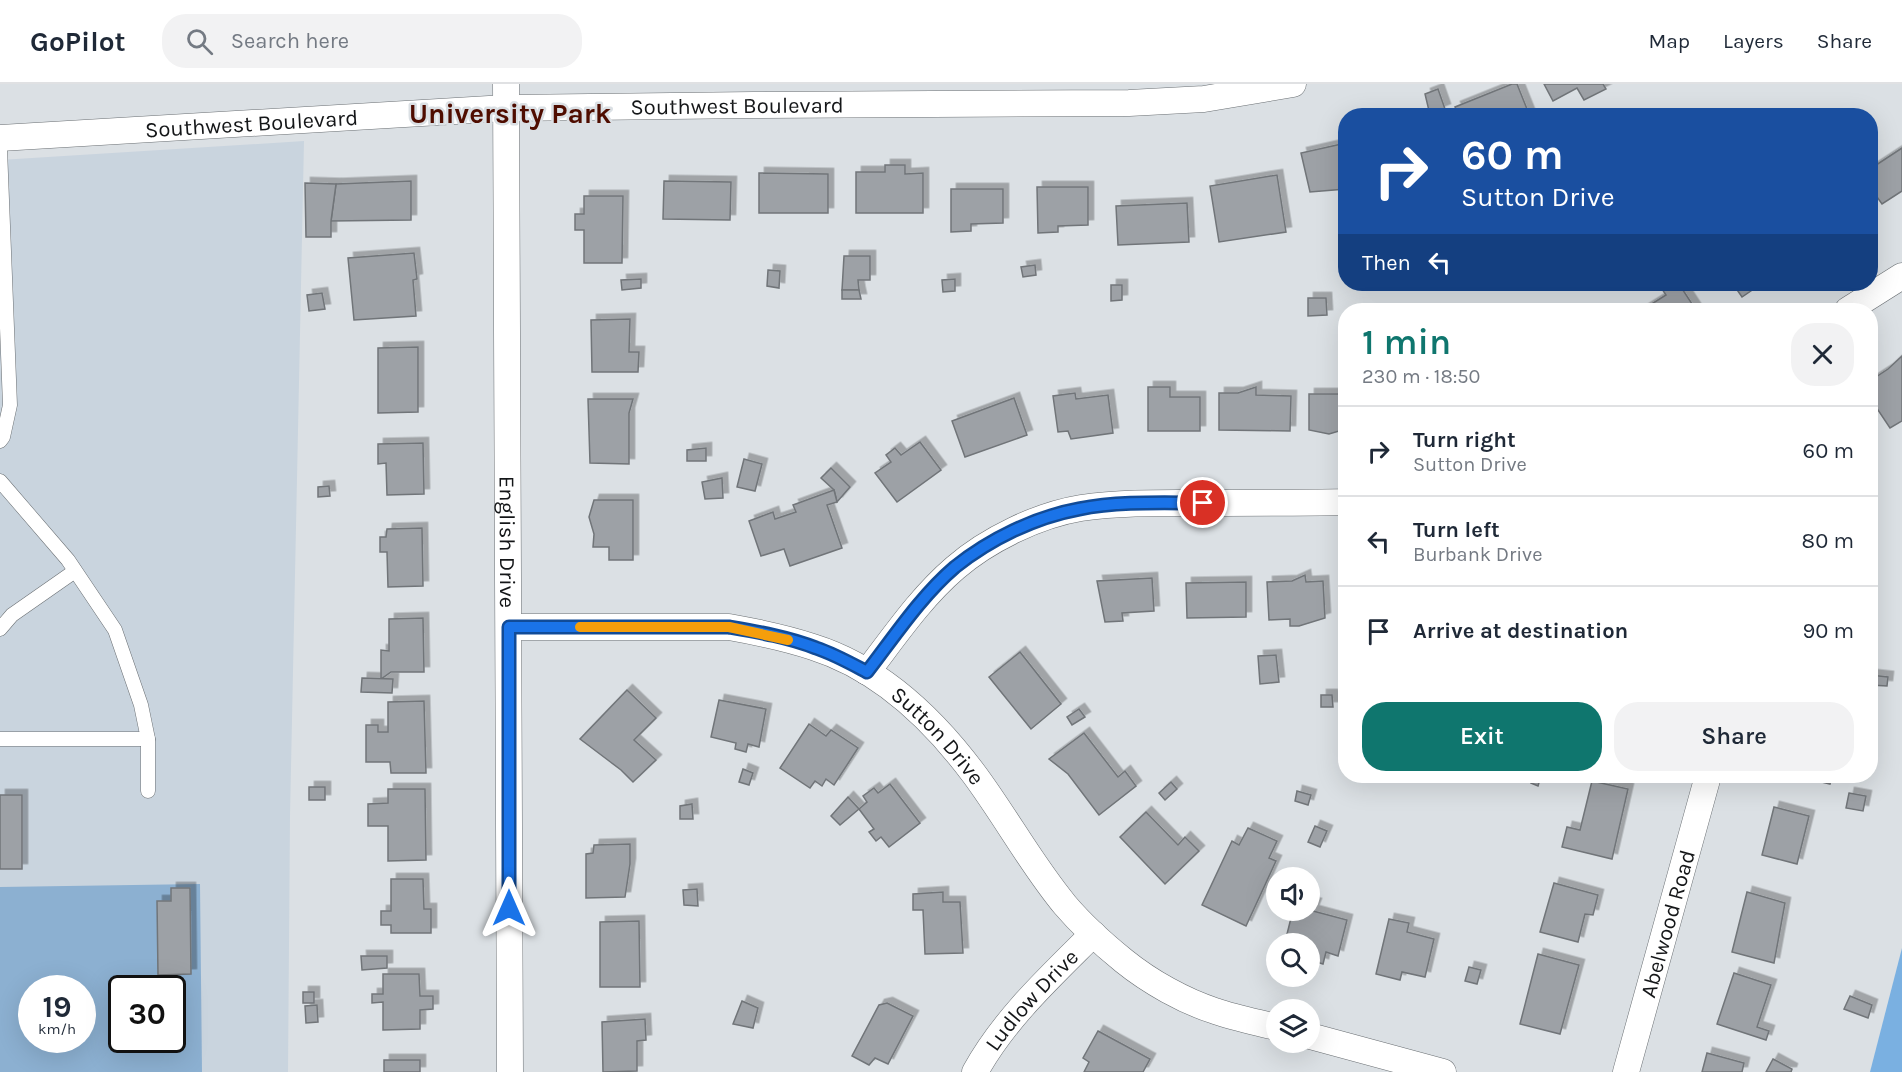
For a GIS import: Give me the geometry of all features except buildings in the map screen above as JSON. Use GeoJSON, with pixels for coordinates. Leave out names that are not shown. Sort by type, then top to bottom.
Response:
{"type":"FeatureCollection","features":[{"type":"Feature","properties":{"kind":"street","name":"Southwest Boulevard"},"geometry":{"type":"LineString","coordinates":[[0,138],[506,96],[753,105],[1129,103],[1204,99],[1293,84]]}},
{"type":"Feature","properties":{"kind":"street","name":"English Drive"},"geometry":{"type":"LineString","coordinates":[[506,96],[510,1072]]}},
{"type":"Feature","properties":{"kind":"street"},"geometry":{"type":"LineString","coordinates":[[1859,303],[1902,276]]}},
{"type":"Feature","properties":{"kind":"street"},"geometry":{"type":"LineString","coordinates":[[867,672],[919,605],[973,553],[1009,532],[1056,514],[1081,508],[1131,503],[1338,502]]}},
{"type":"Feature","properties":{"kind":"street","name":"Sutton Drive"},"geometry":{"type":"LineString","coordinates":[[509,627],[729,627],[764,633],[814,647],[867,672],[901,696],[939,730],[975,774],[1036,866],[1065,905],[1093,934],[1126,963],[1169,990],[1214,1011],[1266,1025]]}},
{"type":"Feature","properties":{"kind":"street","name":"Abelwood Road"},"geometry":{"type":"LineString","coordinates":[[1626,1072],[1706,783]]}},
{"type":"Feature","properties":{"kind":"street","name":"Ludlow Drive"},"geometry":{"type":"LineString","coordinates":[[975,1072],[986,1053],[1022,1005],[1093,934]]}},
{"type":"Feature","properties":{"kind":"street"},"geometry":{"type":"LineString","coordinates":[[1320,1039],[1443,1072]]}},
{"type":"Feature","properties":{"kind":"lane"},"geometry":{"type":"LineString","coordinates":[[0,149],[10,405],[3,437],[0,441]]}},
{"type":"Feature","properties":{"kind":"lane"},"geometry":{"type":"LineString","coordinates":[[0,481],[75,571],[115,630],[141,705],[148,739],[148,791]]}},
{"type":"Feature","properties":{"kind":"lane"},"geometry":{"type":"LineString","coordinates":[[0,629],[12,615],[75,571]]}},
{"type":"Feature","properties":{"kind":"lane"},"geometry":{"type":"LineString","coordinates":[[0,739],[148,739]]}},
{"type":"Feature","properties":{"kind":"shaded area"},"geometry":{"type":"Polygon","coordinates":[[[304,141],[290,816],[288,1072],[0,1072],[0,160],[304,141]]]}},
{"type":"Feature","properties":{"kind":"shaded area"},"geometry":{"type":"Polygon","coordinates":[[[200,884],[202,1072],[0,1072],[0,887],[200,884]]]}},
{"type":"Feature","properties":{"kind":"shaded area"},"geometry":{"type":"Polygon","coordinates":[[[1902,948],[1902,1072],[1870,1072],[1902,948]]]}},
{"type":"Feature","properties":{"kind":"slow traffic"},"geometry":{"type":"LineString","coordinates":[[580,627],[729,627],[788,640]]}},
{"type":"Feature","properties":{"kind":"district","name":"University Park"},"geometry":{"type":"Point","coordinates":[510,113]}},
{"type":"Feature","properties":{"kind":"route"},"geometry":{"type":"LineString","coordinates":[[509,908],[509,627],[729,627],[764,633],[814,647],[867,672],[919,605],[954,569],[973,553],[1009,532],[1056,514],[1081,508],[1131,503],[1203,503]]}}]}
